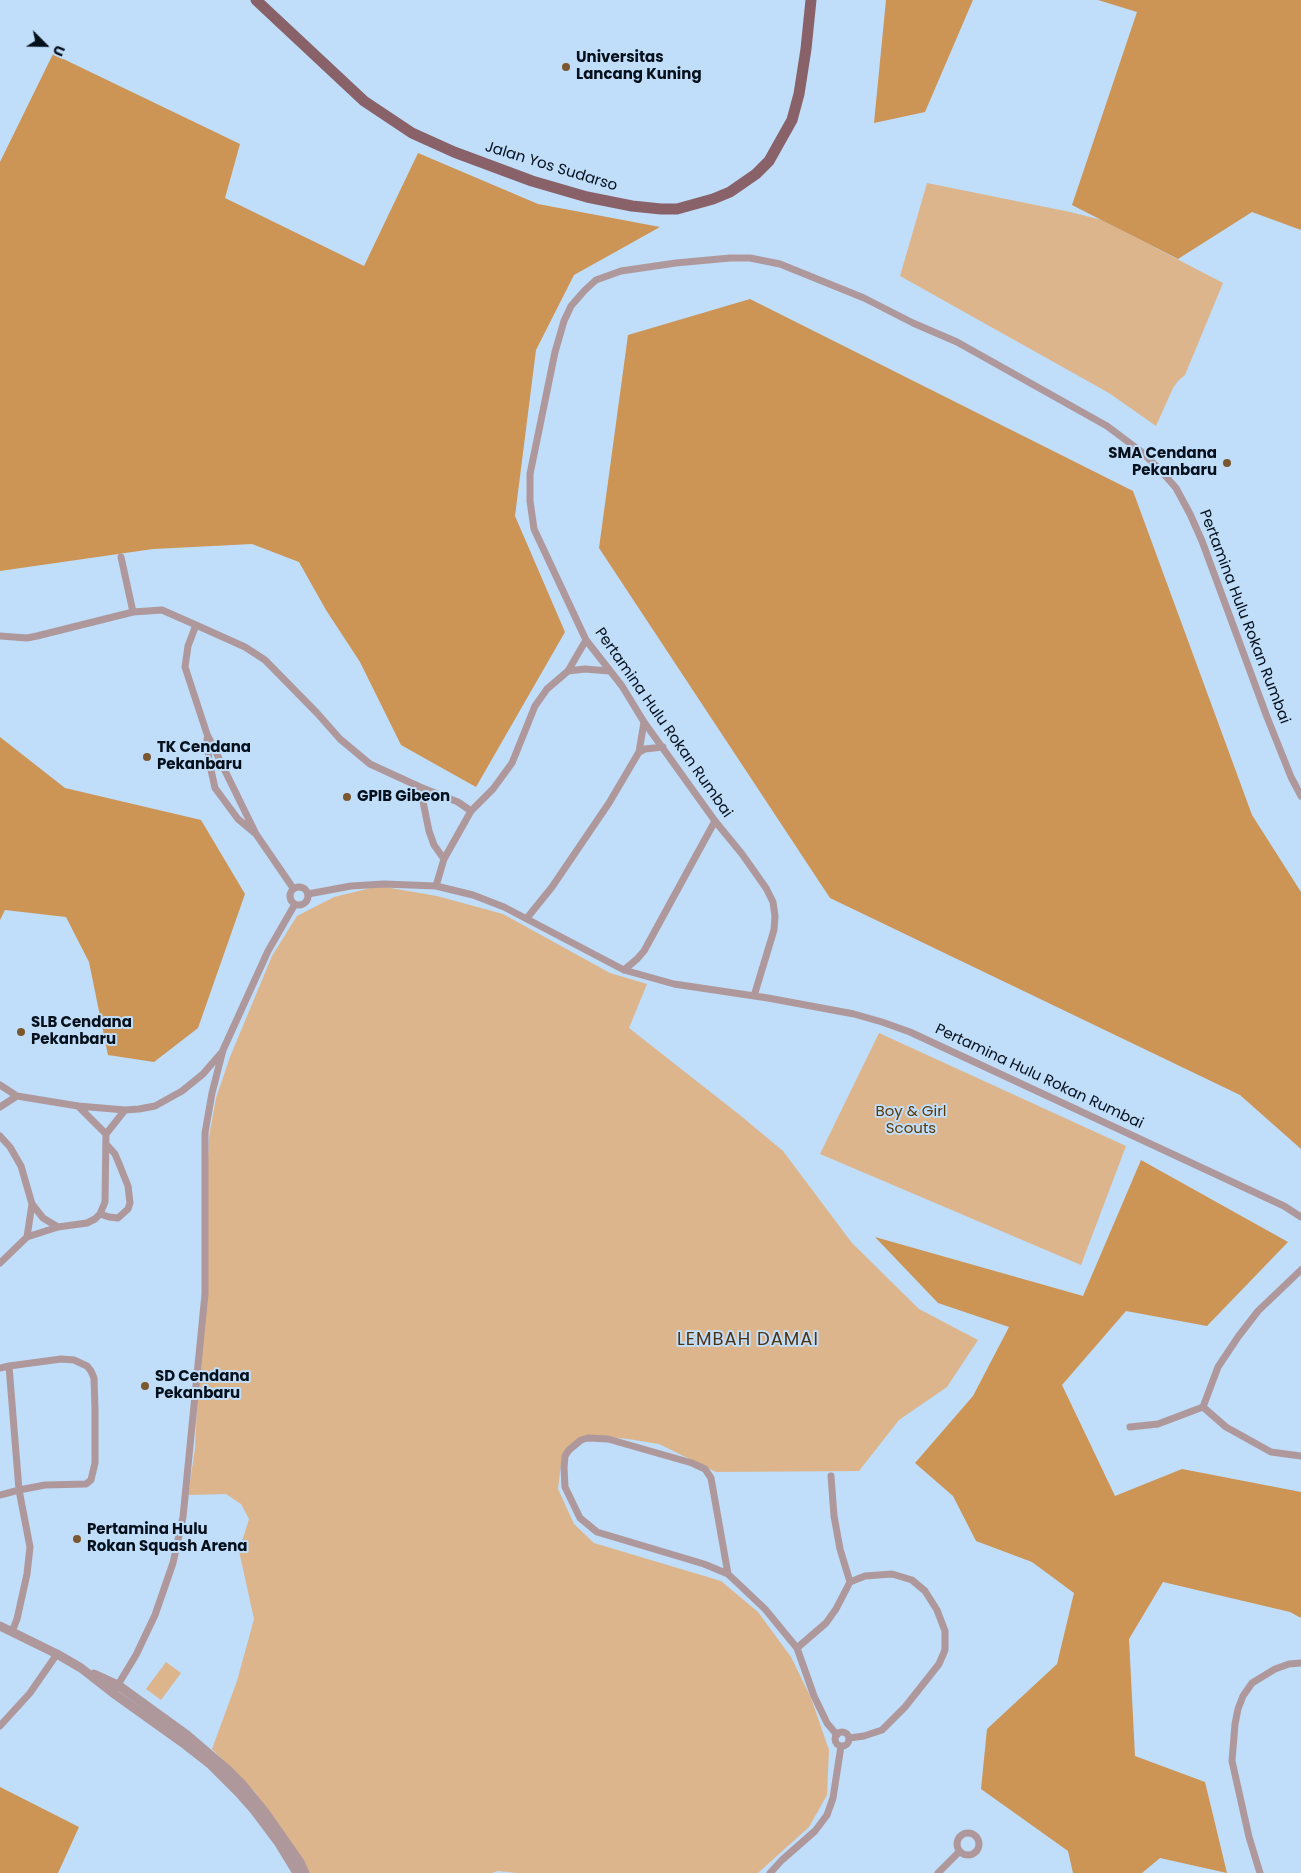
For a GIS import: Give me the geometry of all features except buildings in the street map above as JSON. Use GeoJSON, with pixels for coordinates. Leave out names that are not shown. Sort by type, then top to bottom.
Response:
{"type":"FeatureCollection","features":[{"type":"Feature","properties":{"kind":"main road","name":"Jalan Yos Sudarso"},"geometry":{"type":"LineString","coordinates":[[256,0],[364,101],[414,134],[494,168],[587,197],[632,206],[661,209],[677,209],[730,192],[756,174],[769,161],[792,120],[799,94],[811,0]]}},
{"type":"Feature","properties":{"kind":"street","name":"Pertamina Hulu Rokan Rumbai"},"geometry":{"type":"LineString","coordinates":[[754,996],[774,930],[775,916],[772,902],[758,876],[715,821],[644,722],[631,699],[586,640],[534,529],[530,501],[530,474],[555,352],[564,321],[571,306],[596,280],[621,271],[730,258],[750,258],[780,264],[864,298],[913,323],[957,342],[1107,426],[1143,453],[1162,472],[1176,488],[1190,514],[1267,717],[1291,777],[1301,796]]}},
{"type":"Feature","properties":{"kind":"street"},"geometry":{"type":"LineString","coordinates":[[121,557],[133,612]]}},
{"type":"Feature","properties":{"kind":"street"},"geometry":{"type":"LineString","coordinates":[[0,636],[28,638],[133,612],[162,610],[172,613],[245,647],[265,660],[317,712],[340,739],[370,764],[458,802],[471,811]]}},
{"type":"Feature","properties":{"kind":"street"},"geometry":{"type":"LineString","coordinates":[[196,625],[188,646],[185,667],[207,734],[256,834],[293,888]]}},
{"type":"Feature","properties":{"kind":"street"},"geometry":{"type":"LineString","coordinates":[[436,886],[444,859],[471,811],[493,789],[512,763],[535,706],[548,689],[568,672],[586,640]]}},
{"type":"Feature","properties":{"kind":"street"},"geometry":{"type":"LineString","coordinates":[[568,672],[584,669],[609,671]]}},
{"type":"Feature","properties":{"kind":"street"},"geometry":{"type":"LineString","coordinates":[[526,918],[552,887],[587,837],[639,752],[644,722]]}},
{"type":"Feature","properties":{"kind":"street"},"geometry":{"type":"LineString","coordinates":[[207,734],[214,788],[238,819],[256,834]]}},
{"type":"Feature","properties":{"kind":"street"},"geometry":{"type":"LineString","coordinates":[[639,752],[654,747],[663,747]]}},
{"type":"Feature","properties":{"kind":"street"},"geometry":{"type":"LineString","coordinates":[[420,787],[429,831],[434,845],[444,859]]}},
{"type":"Feature","properties":{"kind":"street"},"geometry":{"type":"LineString","coordinates":[[624,970],[644,951],[715,821]]}},
{"type":"Feature","properties":{"kind":"street","name":"Pertamina Hulu Rokan Rumbai"},"geometry":{"type":"LineString","coordinates":[[308,894],[341,887],[376,884],[436,886],[472,895],[504,907],[624,970],[674,984],[854,1014],[910,1032],[1284,1206],[1301,1217]]}},
{"type":"Feature","properties":{"kind":"street"},"geometry":{"type":"LineString","coordinates":[[293,888],[302,887],[308,894],[305,903],[295,904]]}},
{"type":"Feature","properties":{"kind":"street"},"geometry":{"type":"LineString","coordinates":[[293,888],[290,897],[295,904]]}},
{"type":"Feature","properties":{"kind":"street"},"geometry":{"type":"LineString","coordinates":[[115,1689],[136,1655],[155,1615],[173,1563],[183,1518],[205,1294],[205,1133],[212,1093],[223,1050],[268,951],[295,904]]}},
{"type":"Feature","properties":{"kind":"street"},"geometry":{"type":"LineString","coordinates":[[0,1084],[17,1096],[78,1106],[125,1110],[140,1109],[155,1106],[182,1091],[203,1074],[223,1050]]}},
{"type":"Feature","properties":{"kind":"street"},"geometry":{"type":"LineString","coordinates":[[0,1107],[17,1096]]}},
{"type":"Feature","properties":{"kind":"street"},"geometry":{"type":"LineString","coordinates":[[78,1106],[106,1134]]}},
{"type":"Feature","properties":{"kind":"street"},"geometry":{"type":"LineString","coordinates":[[0,1263],[27,1237],[58,1227],[87,1223],[100,1214],[105,1202],[106,1134],[125,1110]]}},
{"type":"Feature","properties":{"kind":"street"},"geometry":{"type":"LineString","coordinates":[[0,1136],[10,1147],[21,1166],[32,1204],[43,1218],[58,1227]]}},
{"type":"Feature","properties":{"kind":"street"},"geometry":{"type":"LineString","coordinates":[[100,1214],[118,1218],[128,1209],[130,1203],[128,1186],[120,1166],[115,1154],[106,1144]]}},
{"type":"Feature","properties":{"kind":"street"},"geometry":{"type":"LineString","coordinates":[[27,1237],[32,1204]]}},
{"type":"Feature","properties":{"kind":"street"},"geometry":{"type":"LineString","coordinates":[[1130,1427],[1158,1424],[1203,1407],[1218,1367],[1238,1337],[1258,1311],[1301,1270]]}},
{"type":"Feature","properties":{"kind":"street"},"geometry":{"type":"LineString","coordinates":[[0,1368],[50,1360],[74,1360],[87,1366],[91,1371],[94,1378],[96,1408],[95,1463],[91,1480],[86,1484],[44,1485],[0,1495]]}},
{"type":"Feature","properties":{"kind":"street"},"geometry":{"type":"LineString","coordinates":[[9,1366],[18,1490],[30,1547],[27,1574],[17,1619],[12,1632]]}},
{"type":"Feature","properties":{"kind":"street"},"geometry":{"type":"LineString","coordinates":[[1203,1407],[1226,1427],[1270,1452],[1301,1456]]}},
{"type":"Feature","properties":{"kind":"street"},"geometry":{"type":"LineString","coordinates":[[728,1574],[711,1478],[705,1470],[692,1463],[608,1439],[588,1438],[581,1440],[569,1450],[565,1456],[565,1487],[580,1518],[597,1532],[704,1564],[728,1574],[765,1609],[797,1648],[814,1696],[827,1723],[836,1735],[836,1742],[841,1746]]}},
{"type":"Feature","properties":{"kind":"street"},"geometry":{"type":"LineString","coordinates":[[831,1476],[834,1516],[840,1549],[850,1582]]}},
{"type":"Feature","properties":{"kind":"street"},"geometry":{"type":"LineString","coordinates":[[797,1648],[826,1623],[836,1609],[850,1582],[865,1576],[892,1574],[912,1580],[925,1591],[937,1610],[945,1631],[945,1650],[939,1664],[905,1708],[882,1730],[864,1736],[849,1738]]}},
{"type":"Feature","properties":{"kind":"street"},"geometry":{"type":"LineString","coordinates":[[1,1628],[57,1654],[81,1668],[199,1744],[244,1785],[300,1862],[305,1873]]}},
{"type":"Feature","properties":{"kind":"street"},"geometry":{"type":"LineString","coordinates":[[0,1726],[30,1693],[57,1654]]}},
{"type":"Feature","properties":{"kind":"street"},"geometry":{"type":"LineString","coordinates":[[1260,1873],[1249,1837],[1232,1761],[1235,1724],[1238,1709],[1252,1683],[1275,1669],[1289,1664],[1301,1663]]}},
{"type":"Feature","properties":{"kind":"street"},"geometry":{"type":"LineString","coordinates":[[115,1689],[211,1765],[254,1810],[278,1842],[297,1873]]}},
{"type":"Feature","properties":{"kind":"street"},"geometry":{"type":"LineString","coordinates":[[836,1735],[844,1733],[849,1738]]}},
{"type":"Feature","properties":{"kind":"street"},"geometry":{"type":"LineString","coordinates":[[841,1746],[847,1744],[849,1738]]}},
{"type":"Feature","properties":{"kind":"street"},"geometry":{"type":"LineString","coordinates":[[770,1873],[815,1831],[827,1815],[833,1798],[841,1746]]}},
{"type":"Feature","properties":{"kind":"street"},"geometry":{"type":"LineString","coordinates":[[938,1873],[960,1852]]}},
{"type":"Feature","properties":{"kind":"green space"},"geometry":{"type":"Polygon","coordinates":[[[927,183],[1102,220],[1223,283],[1185,375],[1173,388],[1156,426],[1109,393],[900,276],[927,183]]]}},
{"type":"Feature","properties":{"kind":"green space"},"geometry":{"type":"Polygon","coordinates":[[[379,886],[437,896],[503,914],[610,973],[647,984],[629,1028],[783,1151],[852,1243],[919,1309],[978,1340],[947,1387],[899,1420],[859,1471],[716,1472],[659,1444],[587,1435],[562,1456],[558,1489],[574,1524],[594,1543],[721,1581],[758,1612],[791,1657],[811,1698],[829,1750],[827,1795],[809,1827],[758,1873],[517,1873],[498,1871],[492,1873],[308,1873],[255,1792],[212,1749],[237,1681],[254,1619],[239,1551],[249,1519],[241,1504],[226,1494],[188,1495],[195,1449],[209,1137],[216,1098],[230,1057],[272,956],[297,916],[334,897],[379,886]]]}},
{"type":"Feature","properties":{"kind":"green space","name":"Boy & Girl Scouts"},"geometry":{"type":"Polygon","coordinates":[[[879,1033],[1126,1146],[1081,1265],[820,1154],[879,1033]]]}},
{"type":"Feature","properties":{"kind":"green space"},"geometry":{"type":"Polygon","coordinates":[[[166,1662],[181,1673],[161,1700],[146,1689],[166,1662]]]}},
{"type":"Feature","properties":{"kind":"shaded area"},"geometry":{"type":"Polygon","coordinates":[[[886,0],[973,0],[925,112],[874,123],[886,0]]]}},
{"type":"Feature","properties":{"kind":"shaded area"},"geometry":{"type":"Polygon","coordinates":[[[1098,0],[1301,0],[1301,230],[1252,212],[1178,259],[1072,205],[1137,12],[1098,0]]]}},
{"type":"Feature","properties":{"kind":"shaded area"},"geometry":{"type":"Polygon","coordinates":[[[53,54],[240,144],[225,198],[364,266],[418,153],[538,204],[660,227],[574,275],[536,350],[515,516],[565,632],[476,787],[401,745],[360,662],[326,610],[299,562],[252,544],[153,549],[0,571],[0,162],[53,54]]]}},
{"type":"Feature","properties":{"kind":"shaded area"},"geometry":{"type":"Polygon","coordinates":[[[750,299],[1133,491],[1252,815],[1301,892],[1301,1149],[1240,1095],[830,898],[599,548],[628,335],[750,299]]]}},
{"type":"Feature","properties":{"kind":"shaded area"},"geometry":{"type":"Polygon","coordinates":[[[0,737],[65,788],[201,820],[245,894],[198,1028],[154,1062],[108,1055],[89,962],[66,917],[5,910],[0,920],[0,737]]]}},
{"type":"Feature","properties":{"kind":"shaded area"},"geometry":{"type":"Polygon","coordinates":[[[1141,1160],[1288,1242],[1207,1326],[1126,1311],[1062,1385],[1115,1496],[1182,1469],[1301,1492],[1301,1618],[1290,1612],[1163,1582],[1129,1639],[1135,1756],[1205,1782],[1227,1873],[1160,1858],[1142,1873],[1073,1873],[1068,1851],[981,1789],[987,1729],[1057,1664],[1074,1593],[1032,1562],[976,1541],[953,1496],[915,1463],[973,1396],[1009,1327],[938,1303],[875,1237],[1083,1296],[1141,1160]]]}},
{"type":"Feature","properties":{"kind":"shaded area"},"geometry":{"type":"Polygon","coordinates":[[[0,1787],[79,1827],[58,1873],[0,1873],[0,1787]]]}},
{"type":"Feature","properties":{"kind":"place","name":"Universitas Lancang Kuning"},"geometry":{"type":"Point","coordinates":[566,67]}},
{"type":"Feature","properties":{"kind":"place","name":"SMA Cendana Pekanbaru"},"geometry":{"type":"Point","coordinates":[1227,463]}},
{"type":"Feature","properties":{"kind":"place","name":"TK Cendana Pekanbaru"},"geometry":{"type":"Point","coordinates":[147,757]}},
{"type":"Feature","properties":{"kind":"place","name":"GPIB Gibeon"},"geometry":{"type":"Point","coordinates":[347,797]}},
{"type":"Feature","properties":{"kind":"place","name":"SLB Cendana Pekanbaru"},"geometry":{"type":"Point","coordinates":[21,1032]}},
{"type":"Feature","properties":{"kind":"place","name":"SD Cendana Pekanbaru"},"geometry":{"type":"Point","coordinates":[145,1386]}},
{"type":"Feature","properties":{"kind":"place","name":"Pertamina Hulu Rokan Squash Arena"},"geometry":{"type":"Point","coordinates":[77,1539]}},
{"type":"Feature","properties":{"kind":"district","name":"LEMBAH DAMAI"},"geometry":{"type":"Point","coordinates":[748,1340]}}]}
